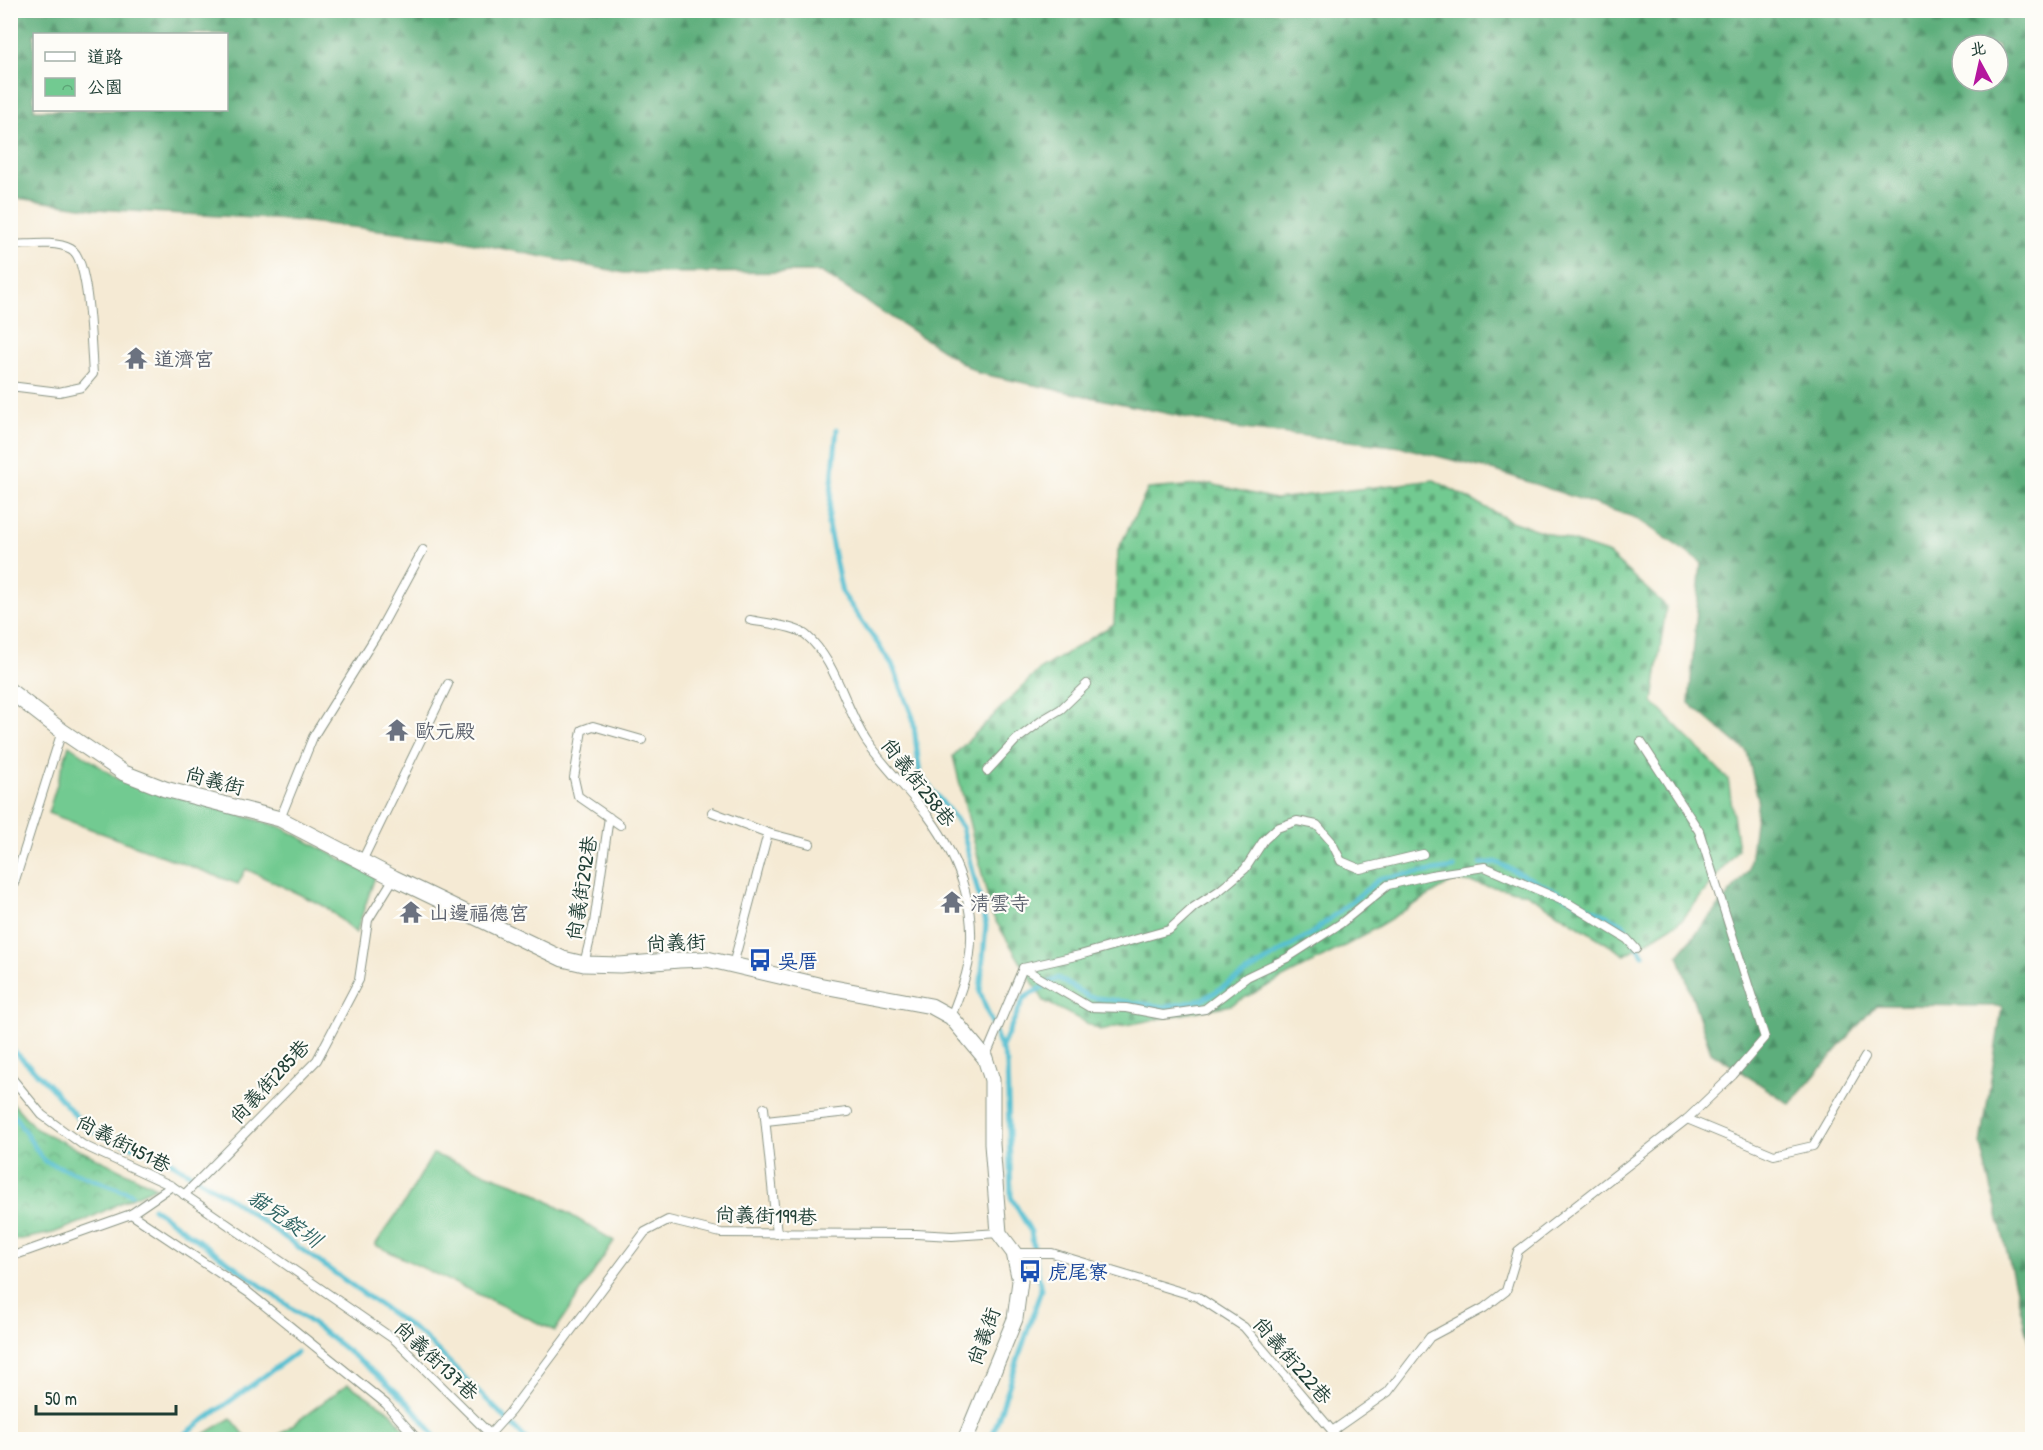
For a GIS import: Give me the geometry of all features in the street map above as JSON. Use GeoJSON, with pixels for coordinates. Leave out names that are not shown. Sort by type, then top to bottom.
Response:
{"type":"FeatureCollection","features":[{"type":"Feature","properties":{"kind":"street","name":"尚義街"},"geometry":{"type":"LineString","coordinates":[[10,691],[62,731],[124,773],[165,789],[280,819],[394,878],[563,959],[584,964],[620,965],[707,959],[818,985],[931,1006],[951,1017],[987,1053],[992,1080],[992,1144],[999,1233],[1014,1253],[1020,1281],[1015,1319],[965,1440]]}},
{"type":"Feature","properties":{"kind":"lane"},"geometry":{"type":"LineString","coordinates":[[10,245],[56,244],[72,249],[80,260],[86,284],[93,374],[82,387],[59,392],[10,386]]}},
{"type":"Feature","properties":{"kind":"lane"},"geometry":{"type":"LineString","coordinates":[[280,819],[313,737],[379,631],[423,550]]}},
{"type":"Feature","properties":{"kind":"lane","name":"尚義街258巷"},"geometry":{"type":"LineString","coordinates":[[750,620],[786,627],[806,634],[822,654],[866,741],[929,816],[954,856],[967,896],[971,939],[967,973],[951,1017]]}},
{"type":"Feature","properties":{"kind":"lane"},"geometry":{"type":"LineString","coordinates":[[362,861],[448,684]]}},
{"type":"Feature","properties":{"kind":"lane"},"geometry":{"type":"LineString","coordinates":[[987,771],[1016,740],[1061,709],[1087,684]]}},
{"type":"Feature","properties":{"kind":"lane"},"geometry":{"type":"LineString","coordinates":[[620,825],[578,796],[574,778],[582,730],[592,726],[642,740]]}},
{"type":"Feature","properties":{"kind":"lane"},"geometry":{"type":"LineString","coordinates":[[10,896],[62,731]]}},
{"type":"Feature","properties":{"kind":"lane"},"geometry":{"type":"LineString","coordinates":[[1332,1431],[1388,1392],[1430,1337],[1484,1308],[1506,1290],[1518,1251],[1687,1119],[1733,1075],[1765,1038],[1699,831],[1641,742]]}},
{"type":"Feature","properties":{"kind":"lane"},"geometry":{"type":"LineString","coordinates":[[712,812],[768,833],[810,844]]}},
{"type":"Feature","properties":{"kind":"lane","name":"尚義街292巷"},"geometry":{"type":"LineString","coordinates":[[584,964],[594,922],[609,817]]}},
{"type":"Feature","properties":{"kind":"lane"},"geometry":{"type":"LineString","coordinates":[[1023,968],[1169,930],[1194,907],[1220,890],[1245,869],[1264,840],[1277,828],[1297,821],[1317,825],[1331,842],[1341,861],[1360,869],[1423,854]]}},
{"type":"Feature","properties":{"kind":"lane"},"geometry":{"type":"LineString","coordinates":[[733,965],[768,833]]}},
{"type":"Feature","properties":{"kind":"lane"},"geometry":{"type":"LineString","coordinates":[[1023,968],[1089,1007],[1126,1008],[1163,1015],[1205,1009],[1247,977],[1287,958],[1340,924],[1388,885],[1431,874],[1485,867],[1568,903],[1627,939],[1636,949]]}},
{"type":"Feature","properties":{"kind":"lane","name":"尚義街285巷"},"geometry":{"type":"LineString","coordinates":[[184,1195],[317,1060],[359,980],[368,920],[394,878]]}},
{"type":"Feature","properties":{"kind":"lane"},"geometry":{"type":"LineString","coordinates":[[987,1053],[1023,968]]}},
{"type":"Feature","properties":{"kind":"lane"},"geometry":{"type":"LineString","coordinates":[[1687,1119],[1774,1155],[1814,1146],[1865,1057]]}},
{"type":"Feature","properties":{"kind":"lane","name":"尚義街451巷"},"geometry":{"type":"LineString","coordinates":[[10,1076],[42,1115],[83,1145],[172,1186]]}},
{"type":"Feature","properties":{"kind":"lane"},"geometry":{"type":"LineString","coordinates":[[764,1108],[777,1234]]}},
{"type":"Feature","properties":{"kind":"lane"},"geometry":{"type":"LineString","coordinates":[[766,1121],[848,1112]]}},
{"type":"Feature","properties":{"kind":"lane"},"geometry":{"type":"LineString","coordinates":[[10,1257],[131,1214],[172,1186]]}},
{"type":"Feature","properties":{"kind":"lane","name":"尚義街137巷"},"geometry":{"type":"LineString","coordinates":[[172,1186],[395,1340],[494,1436]]}},
{"type":"Feature","properties":{"kind":"lane"},"geometry":{"type":"LineString","coordinates":[[131,1214],[249,1293],[386,1404],[418,1440]]}},
{"type":"Feature","properties":{"kind":"lane","name":"尚義街199巷"},"geometry":{"type":"LineString","coordinates":[[494,1436],[645,1232],[668,1220],[721,1233],[952,1236],[999,1233]]}},
{"type":"Feature","properties":{"kind":"lane","name":"尚義街222巷"},"geometry":{"type":"LineString","coordinates":[[1014,1253],[1047,1253],[1062,1256],[1198,1297],[1244,1327],[1340,1440]]}},
{"type":"Feature","properties":{"kind":"green space"},"geometry":{"type":"Polygon","coordinates":[[[11,11],[2032,11],[2032,1346],[2029,1344],[1981,1145],[2002,1006],[1876,1005],[1790,1104],[1711,1052],[1678,955],[1749,870],[1758,799],[1747,752],[1689,703],[1701,562],[1636,518],[1499,472],[1402,447],[1235,428],[978,373],[821,272],[624,273],[450,238],[290,220],[95,209],[11,197],[11,11]]]}},
{"type":"Feature","properties":{"kind":"green space"},"geometry":{"type":"Polygon","coordinates":[[[1434,480],[1511,521],[1607,553],[1666,606],[1653,702],[1728,779],[1738,849],[1682,920],[1625,955],[1526,893],[1455,880],[1352,942],[1231,1005],[1100,1030],[1044,1001],[992,915],[953,756],[1039,670],[1114,624],[1118,550],[1148,489],[1211,484],[1275,499],[1434,480]]]}},
{"type":"Feature","properties":{"kind":"green space"},"geometry":{"type":"Polygon","coordinates":[[[69,745],[118,779],[281,827],[375,877],[356,933],[326,907],[246,869],[238,884],[48,813],[69,745]]]}},
{"type":"Feature","properties":{"kind":"green space"},"geometry":{"type":"Polygon","coordinates":[[[11,1101],[36,1129],[156,1187],[53,1233],[11,1241],[11,1101]]]}},
{"type":"Feature","properties":{"kind":"green space"},"geometry":{"type":"Polygon","coordinates":[[[433,1154],[526,1188],[614,1241],[555,1331],[375,1245],[405,1202],[433,1154]]]}},
{"type":"Feature","properties":{"kind":"green space"},"geometry":{"type":"Polygon","coordinates":[[[348,1384],[391,1412],[412,1439],[272,1440],[348,1384]]]}},
{"type":"Feature","properties":{"kind":"green space"},"geometry":{"type":"Polygon","coordinates":[[[231,1418],[248,1439],[196,1439],[231,1418]]]}},
{"type":"Feature","properties":{"kind":"waterway"},"geometry":{"type":"LineString","coordinates":[[837,429],[828,525],[842,593],[892,664],[913,718],[920,775],[962,827],[986,925],[980,992],[1007,1064],[1011,1197],[1031,1232],[1041,1290],[991,1440]]}},
{"type":"Feature","properties":{"kind":"waterway"},"geometry":{"type":"LineString","coordinates":[[1481,864],[1496,862],[1623,924],[1643,955]]}},
{"type":"Feature","properties":{"kind":"waterway"},"geometry":{"type":"LineString","coordinates":[[1001,1049],[1024,998],[1058,978],[1089,997],[1166,1007],[1202,1000],[1312,933],[1381,878],[1454,868]]}},
{"type":"Feature","properties":{"kind":"waterway","name":"貓兒錠圳"},"geometry":{"type":"LineString","coordinates":[[10,1047],[47,1083],[87,1129],[168,1160],[231,1199],[423,1336],[527,1440]]}},
{"type":"Feature","properties":{"kind":"waterway"},"geometry":{"type":"LineString","coordinates":[[10,1109],[44,1161],[132,1194]]}},
{"type":"Feature","properties":{"kind":"waterway"},"geometry":{"type":"LineString","coordinates":[[153,1208],[290,1307],[377,1375],[416,1411],[437,1440]]}},
{"type":"Feature","properties":{"kind":"waterway"},"geometry":{"type":"LineString","coordinates":[[177,1440],[297,1352]]}},
{"type":"Feature","properties":{"kind":"place","name":"道濟宮"},"geometry":{"type":"Point","coordinates":[136,358]}},
{"type":"Feature","properties":{"kind":"place","name":"歐元殿"},"geometry":{"type":"Point","coordinates":[397,730]}},
{"type":"Feature","properties":{"kind":"place","name":"清雲寺"},"geometry":{"type":"Point","coordinates":[952,902]}},
{"type":"Feature","properties":{"kind":"place","name":"山邊福德宫"},"geometry":{"type":"Point","coordinates":[411,912]}},
{"type":"Feature","properties":{"kind":"place","name":"吳厝"},"geometry":{"type":"Point","coordinates":[760,960]}},
{"type":"Feature","properties":{"kind":"place","name":"虎尾寮"},"geometry":{"type":"Point","coordinates":[1030,1271]}}]}
